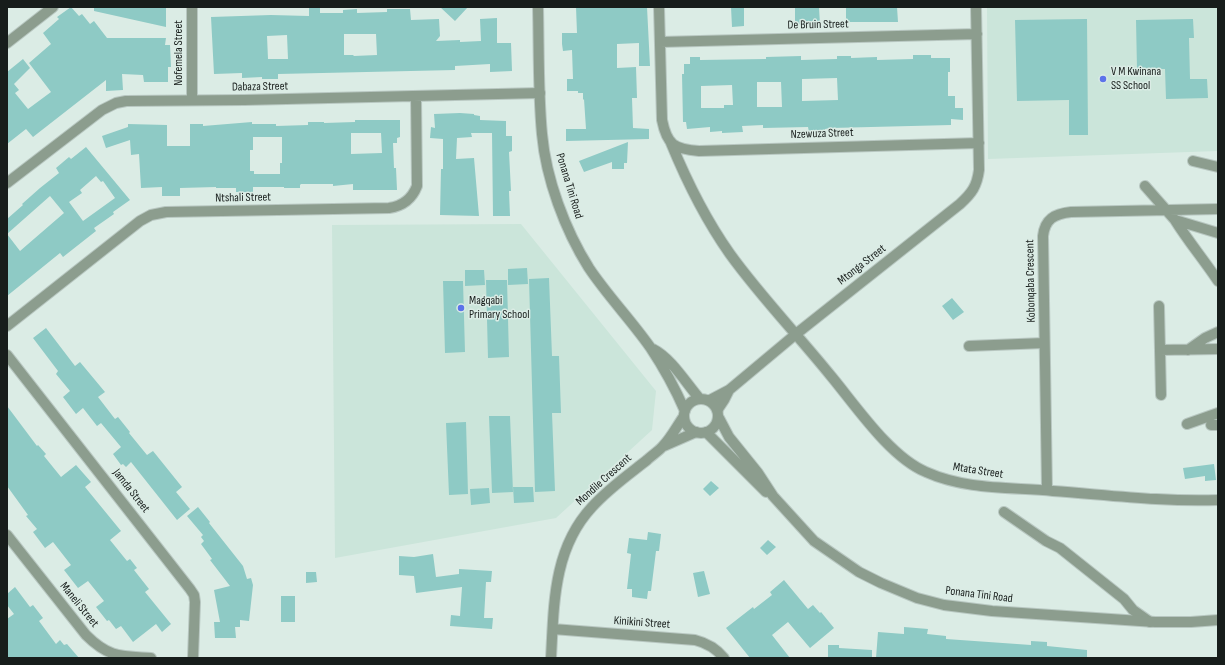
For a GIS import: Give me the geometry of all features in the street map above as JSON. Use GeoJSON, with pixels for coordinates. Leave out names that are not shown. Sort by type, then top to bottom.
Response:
{"type":"FeatureCollection","features":[{"type":"Feature","properties":{"kind":"street"},"geometry":{"type":"LineString","coordinates":[[7,43],[53,7]]}},
{"type":"Feature","properties":{"kind":"street","name":"Nofemela Street"},"geometry":{"type":"LineString","coordinates":[[192,7],[192,100]]}},
{"type":"Feature","properties":{"kind":"street","name":"Ponana Tini Road"},"geometry":{"type":"LineString","coordinates":[[538,7],[542,135],[546,163],[557,199],[570,232],[589,268],[650,347],[676,390],[688,426],[701,432],[772,496],[814,541],[859,572],[881,583],[917,598],[944,605],[992,611],[1150,622],[1191,622],[1218,620]]}},
{"type":"Feature","properties":{"kind":"street"},"geometry":{"type":"LineString","coordinates":[[659,7],[662,120],[664,132],[671,143]]}},
{"type":"Feature","properties":{"kind":"street"},"geometry":{"type":"LineString","coordinates":[[976,7],[979,143]]}},
{"type":"Feature","properties":{"kind":"street","name":"De Bruin Street"},"geometry":{"type":"LineString","coordinates":[[660,42],[977,34]]}},
{"type":"Feature","properties":{"kind":"street","name":"Dabaza Street"},"geometry":{"type":"LineString","coordinates":[[8,179],[102,110],[112,104],[126,101],[244,100],[540,93]]}},
{"type":"Feature","properties":{"kind":"street","name":"Ntshali Street"},"geometry":{"type":"LineString","coordinates":[[7,326],[140,221],[151,215],[166,212],[389,208],[397,207],[403,204],[414,194],[417,186],[416,96]]}},
{"type":"Feature","properties":{"kind":"street","name":"Nzewuza Street"},"geometry":{"type":"LineString","coordinates":[[671,143],[681,149],[699,151],[979,143]]}},
{"type":"Feature","properties":{"kind":"street","name":"Mtata Street"},"geometry":{"type":"LineString","coordinates":[[671,143],[682,170],[698,202],[730,253],[762,295],[880,435],[911,465],[926,473],[976,486],[1163,499],[1218,500]]}},
{"type":"Feature","properties":{"kind":"street","name":"Mtonga Street"},"geometry":{"type":"LineString","coordinates":[[710,400],[729,390],[796,334],[968,196],[974,189],[978,180],[979,143]]}},
{"type":"Feature","properties":{"kind":"street"},"geometry":{"type":"LineString","coordinates":[[1193,162],[1218,167]]}},
{"type":"Feature","properties":{"kind":"street"},"geometry":{"type":"LineString","coordinates":[[1145,186],[1175,220],[1186,239],[1206,262],[1218,281]]}},
{"type":"Feature","properties":{"kind":"street","name":"Kobonqaba Crescent"},"geometry":{"type":"LineString","coordinates":[[1047,490],[1044,343],[1044,227],[1048,221],[1056,216],[1071,212],[1218,210]]}},
{"type":"Feature","properties":{"kind":"street"},"geometry":{"type":"LineString","coordinates":[[1175,220],[1218,233]]}},
{"type":"Feature","properties":{"kind":"street"},"geometry":{"type":"LineString","coordinates":[[1159,306],[1161,395]]}},
{"type":"Feature","properties":{"kind":"street"},"geometry":{"type":"LineString","coordinates":[[1188,350],[1205,338],[1218,332]]}},
{"type":"Feature","properties":{"kind":"street"},"geometry":{"type":"LineString","coordinates":[[969,346],[1044,343]]}},
{"type":"Feature","properties":{"kind":"street","name":"Ponana Tini Road"},"geometry":{"type":"LineString","coordinates":[[650,347],[660,352],[670,362],[699,398]]}},
{"type":"Feature","properties":{"kind":"street"},"geometry":{"type":"LineString","coordinates":[[1160,350],[1218,349]]}},
{"type":"Feature","properties":{"kind":"street","name":"Jamda Street"},"geometry":{"type":"LineString","coordinates":[[7,355],[194,595],[193,658]]}},
{"type":"Feature","properties":{"kind":"street","name":"Mtonga Street"},"geometry":{"type":"LineString","coordinates":[[718,414],[729,390]]}},
{"type":"Feature","properties":{"kind":"street"},"geometry":{"type":"LineString","coordinates":[[684,414],[690,402],[699,398],[710,400]]}},
{"type":"Feature","properties":{"kind":"street","name":"Ponana Tini Road"},"geometry":{"type":"LineString","coordinates":[[710,400],[729,437],[758,473],[772,496]]}},
{"type":"Feature","properties":{"kind":"street"},"geometry":{"type":"LineString","coordinates":[[1187,424],[1218,413]]}},
{"type":"Feature","properties":{"kind":"street","name":"Mondile Crescent"},"geometry":{"type":"LineString","coordinates":[[664,446],[684,414]]}},
{"type":"Feature","properties":{"kind":"street"},"geometry":{"type":"LineString","coordinates":[[701,432],[712,429],[717,424],[718,414]]}},
{"type":"Feature","properties":{"kind":"street","name":"Mondile Crescent"},"geometry":{"type":"LineString","coordinates":[[551,658],[558,572],[566,547],[579,522],[592,506],[607,492],[664,446],[701,432]]}},
{"type":"Feature","properties":{"kind":"street"},"geometry":{"type":"LineString","coordinates":[[1004,512],[1046,541],[1060,548],[1124,599],[1133,610],[1150,622]]}},
{"type":"Feature","properties":{"kind":"street","name":"Maneli Street"},"geometry":{"type":"LineString","coordinates":[[7,535],[86,635],[101,649],[115,654],[152,658]]}},
{"type":"Feature","properties":{"kind":"street","name":"Kinikini Street"},"geometry":{"type":"LineString","coordinates":[[553,629],[695,640],[712,647],[724,658]]}},
{"type":"Feature","properties":{"kind":"shaded area","name":"V M Kwinana SS School"},"geometry":{"type":"Polygon","coordinates":[[[987,7],[1218,7],[1218,151],[988,159],[987,7]]]}},
{"type":"Feature","properties":{"kind":"shaded area","name":"Magqabi Primary School"},"geometry":{"type":"Polygon","coordinates":[[[521,224],[656,391],[652,430],[556,518],[335,558],[332,225],[521,224]]]}},
{"type":"Feature","properties":{"kind":"building"},"geometry":{"type":"Polygon","coordinates":[[[71,7],[79,16],[82,14],[90,24],[94,21],[107,38],[166,38],[165,45],[170,45],[171,67],[168,67],[168,82],[144,82],[143,75],[122,74],[123,90],[106,91],[106,80],[33,137],[26,129],[7,144],[7,72],[23,59],[30,68],[14,84],[19,90],[15,93],[28,109],[51,92],[29,63],[51,44],[43,33],[59,19],[57,17],[71,7]]]}},
{"type":"Feature","properties":{"kind":"building"},"geometry":{"type":"Polygon","coordinates":[[[94,7],[166,7],[166,27],[94,11],[94,7]]]}},
{"type":"Feature","properties":{"kind":"building"},"geometry":{"type":"Polygon","coordinates":[[[309,7],[320,7],[320,13],[343,13],[343,10],[357,9],[357,13],[387,12],[387,9],[410,9],[411,20],[439,19],[440,36],[436,41],[460,40],[460,42],[481,41],[480,19],[497,18],[497,43],[511,43],[512,71],[490,72],[490,64],[455,66],[455,70],[278,74],[278,79],[262,79],[262,77],[242,78],[242,73],[214,74],[211,17],[271,15],[309,16],[309,7]],[[344,34],[344,55],[377,55],[376,34],[344,34]],[[287,35],[267,36],[268,59],[288,59],[287,35]]]}},
{"type":"Feature","properties":{"kind":"building"},"geometry":{"type":"Polygon","coordinates":[[[440,7],[468,7],[455,21],[440,7]]]}},
{"type":"Feature","properties":{"kind":"building"},"geometry":{"type":"Polygon","coordinates":[[[576,7],[647,7],[650,66],[639,66],[639,43],[617,44],[617,68],[636,67],[637,98],[632,98],[633,128],[649,129],[649,139],[566,141],[566,129],[586,129],[583,93],[578,93],[578,91],[567,91],[567,79],[573,79],[572,50],[563,51],[562,44],[562,33],[577,33],[576,7]]]}},
{"type":"Feature","properties":{"kind":"building"},"geometry":{"type":"Polygon","coordinates":[[[731,7],[744,7],[744,26],[732,27],[731,7]]]}},
{"type":"Feature","properties":{"kind":"building"},"geometry":{"type":"Polygon","coordinates":[[[795,7],[819,7],[820,25],[795,24],[795,7]]]}},
{"type":"Feature","properties":{"kind":"building"},"geometry":{"type":"Polygon","coordinates":[[[846,7],[897,7],[898,22],[846,22],[846,7]]]}},
{"type":"Feature","properties":{"kind":"building"},"geometry":{"type":"Polygon","coordinates":[[[1087,19],[1088,135],[1069,135],[1069,100],[1017,101],[1015,20],[1087,19]]]}},
{"type":"Feature","properties":{"kind":"building"},"geometry":{"type":"Polygon","coordinates":[[[1193,19],[1194,38],[1189,38],[1190,79],[1207,79],[1208,98],[1166,99],[1165,69],[1137,69],[1136,20],[1193,19]]]}},
{"type":"Feature","properties":{"kind":"building"},"geometry":{"type":"Polygon","coordinates":[[[913,55],[931,55],[931,58],[950,58],[950,72],[948,72],[948,96],[955,96],[955,108],[963,108],[963,120],[951,119],[951,125],[831,128],[825,129],[825,132],[809,132],[808,127],[763,128],[763,125],[742,126],[743,132],[722,133],[722,131],[710,132],[710,127],[687,129],[686,122],[683,122],[682,74],[684,74],[684,64],[690,64],[690,57],[700,57],[700,60],[766,59],[766,57],[801,56],[801,60],[837,59],[837,56],[851,56],[851,58],[877,57],[877,60],[913,59],[913,55]],[[837,78],[802,79],[802,101],[838,100],[837,78]],[[757,82],[757,107],[782,107],[781,82],[757,82]],[[732,85],[701,86],[701,108],[724,108],[724,105],[733,105],[732,85]]]}},
{"type":"Feature","properties":{"kind":"building"},"geometry":{"type":"Polygon","coordinates":[[[460,113],[480,116],[480,120],[506,121],[506,136],[512,136],[512,151],[509,152],[511,191],[509,191],[510,216],[493,216],[492,133],[471,133],[472,137],[457,138],[456,159],[474,158],[479,216],[440,215],[443,139],[430,138],[431,127],[435,128],[434,114],[460,113]]]}},
{"type":"Feature","properties":{"kind":"building"},"geometry":{"type":"Polygon","coordinates":[[[355,120],[400,120],[400,137],[397,138],[397,143],[393,143],[397,190],[353,190],[353,184],[333,186],[333,184],[301,184],[300,188],[253,187],[253,192],[236,192],[236,188],[180,188],[180,196],[162,196],[162,187],[141,188],[139,154],[131,155],[130,140],[106,148],[102,136],[128,127],[128,124],[167,125],[167,146],[190,146],[190,124],[203,124],[203,126],[252,122],[252,124],[276,124],[276,126],[308,125],[308,122],[355,122],[355,120]],[[351,133],[351,154],[382,153],[381,133],[351,133]],[[253,137],[253,150],[250,150],[250,171],[254,171],[254,174],[280,174],[280,163],[282,163],[282,137],[253,137]]]}},
{"type":"Feature","properties":{"kind":"building"},"geometry":{"type":"Polygon","coordinates":[[[628,142],[627,163],[624,163],[624,169],[612,169],[612,162],[584,172],[579,161],[628,142]]]}},
{"type":"Feature","properties":{"kind":"building"},"geometry":{"type":"Polygon","coordinates":[[[86,147],[130,200],[113,212],[114,214],[94,228],[96,231],[63,257],[60,253],[7,296],[7,234],[7,219],[40,188],[59,173],[56,168],[69,157],[71,159],[86,147]],[[96,176],[80,190],[82,193],[69,202],[83,221],[115,198],[103,181],[101,182],[96,176]],[[50,196],[7,234],[20,251],[64,213],[50,196]]]}},
{"type":"Feature","properties":{"kind":"building"},"geometry":{"type":"Polygon","coordinates":[[[527,268],[528,284],[508,285],[508,269],[527,268]]]}},
{"type":"Feature","properties":{"kind":"building"},"geometry":{"type":"Polygon","coordinates":[[[465,270],[484,270],[485,285],[465,286],[465,270]]]}},
{"type":"Feature","properties":{"kind":"building"},"geometry":{"type":"Polygon","coordinates":[[[549,278],[552,356],[559,356],[561,413],[552,413],[555,491],[535,492],[529,279],[549,278]]]}},
{"type":"Feature","properties":{"kind":"building"},"geometry":{"type":"Polygon","coordinates":[[[486,280],[507,280],[509,357],[488,358],[486,280]]]}},
{"type":"Feature","properties":{"kind":"building"},"geometry":{"type":"Polygon","coordinates":[[[443,281],[463,281],[465,352],[445,353],[443,281]]]}},
{"type":"Feature","properties":{"kind":"building"},"geometry":{"type":"Polygon","coordinates":[[[952,298],[964,312],[953,320],[942,306],[952,298]]]}},
{"type":"Feature","properties":{"kind":"building"},"geometry":{"type":"Polygon","coordinates":[[[46,328],[75,366],[80,362],[105,392],[98,397],[115,419],[118,417],[147,455],[153,451],[182,487],[176,492],[190,509],[177,520],[131,462],[126,467],[123,464],[121,465],[113,454],[121,447],[101,423],[97,426],[83,408],[76,414],[63,397],[70,391],[56,374],[58,371],[33,338],[46,328]]]}},
{"type":"Feature","properties":{"kind":"building"},"geometry":{"type":"Polygon","coordinates":[[[7,406],[37,446],[38,445],[46,454],[44,456],[61,477],[76,465],[91,482],[85,487],[121,531],[110,540],[127,561],[130,559],[137,568],[134,570],[149,589],[145,592],[171,624],[162,632],[156,624],[133,642],[121,626],[116,629],[109,620],[107,621],[96,607],[104,601],[88,581],[78,588],[64,570],[71,565],[53,542],[45,548],[33,532],[37,529],[26,516],[28,515],[7,486],[7,406]]]}},
{"type":"Feature","properties":{"kind":"building"},"geometry":{"type":"Polygon","coordinates":[[[489,416],[510,416],[513,492],[492,493],[489,416]]]}},
{"type":"Feature","properties":{"kind":"building"},"geometry":{"type":"Polygon","coordinates":[[[466,422],[468,494],[449,495],[446,423],[466,422]]]}},
{"type":"Feature","properties":{"kind":"building"},"geometry":{"type":"Polygon","coordinates":[[[1214,464],[1216,480],[1205,481],[1205,476],[1185,479],[1183,468],[1214,464]]]}},
{"type":"Feature","properties":{"kind":"building"},"geometry":{"type":"Polygon","coordinates":[[[711,481],[719,488],[710,496],[703,489],[711,481]]]}},
{"type":"Feature","properties":{"kind":"building"},"geometry":{"type":"Polygon","coordinates":[[[513,487],[533,487],[534,502],[514,503],[513,487]]]}},
{"type":"Feature","properties":{"kind":"building"},"geometry":{"type":"Polygon","coordinates":[[[489,488],[490,503],[471,505],[470,489],[489,488]]]}},
{"type":"Feature","properties":{"kind":"building"},"geometry":{"type":"Polygon","coordinates":[[[198,507],[243,566],[247,579],[251,578],[253,585],[249,621],[240,620],[240,627],[235,627],[236,638],[215,638],[214,622],[220,622],[214,590],[230,586],[210,560],[212,559],[201,544],[204,541],[201,537],[203,535],[187,516],[198,507]]]}},
{"type":"Feature","properties":{"kind":"building"},"geometry":{"type":"Polygon","coordinates":[[[648,532],[661,534],[659,551],[656,551],[651,591],[648,591],[647,599],[632,597],[632,589],[627,589],[631,554],[627,553],[629,538],[647,540],[648,532]]]}},
{"type":"Feature","properties":{"kind":"building"},"geometry":{"type":"Polygon","coordinates":[[[768,540],[776,547],[767,555],[760,548],[768,540]]]}},
{"type":"Feature","properties":{"kind":"building"},"geometry":{"type":"Polygon","coordinates":[[[433,554],[436,577],[459,574],[459,569],[492,571],[491,582],[486,582],[484,618],[493,618],[492,629],[450,626],[451,615],[460,616],[462,587],[416,593],[414,576],[399,575],[399,556],[414,557],[433,554]]]}},
{"type":"Feature","properties":{"kind":"building"},"geometry":{"type":"Polygon","coordinates":[[[704,571],[710,594],[698,597],[693,573],[704,571]]]}},
{"type":"Feature","properties":{"kind":"building"},"geometry":{"type":"Polygon","coordinates":[[[306,572],[316,572],[317,582],[306,583],[306,572]]]}},
{"type":"Feature","properties":{"kind":"building"},"geometry":{"type":"Polygon","coordinates":[[[784,580],[808,609],[813,605],[834,628],[810,648],[788,622],[772,635],[790,658],[750,658],[726,628],[753,607],[754,609],[772,595],[770,592],[784,580]]]}},
{"type":"Feature","properties":{"kind":"building"},"geometry":{"type":"Polygon","coordinates":[[[15,587],[30,607],[33,605],[43,618],[39,621],[56,644],[60,640],[64,645],[67,644],[79,658],[7,658],[7,619],[14,614],[7,605],[7,594],[15,587]]]}},
{"type":"Feature","properties":{"kind":"building"},"geometry":{"type":"Polygon","coordinates":[[[281,596],[295,596],[295,622],[281,622],[281,596]]]}},
{"type":"Feature","properties":{"kind":"building"},"geometry":{"type":"Polygon","coordinates":[[[904,627],[928,629],[927,634],[946,636],[946,639],[1031,645],[1031,641],[1047,642],[1047,646],[1087,650],[1087,658],[876,658],[878,632],[904,634],[904,627]]]}},
{"type":"Feature","properties":{"kind":"building"},"geometry":{"type":"Polygon","coordinates":[[[828,645],[839,645],[839,648],[872,650],[872,658],[828,658],[828,645]]]}},
{"type":"Feature","properties":{"kind":"place","name":"V M Kwinana SS School"},"geometry":{"type":"Point","coordinates":[1103,79]}},
{"type":"Feature","properties":{"kind":"place","name":"Magqabi Primary School"},"geometry":{"type":"Point","coordinates":[461,308]}}]}
